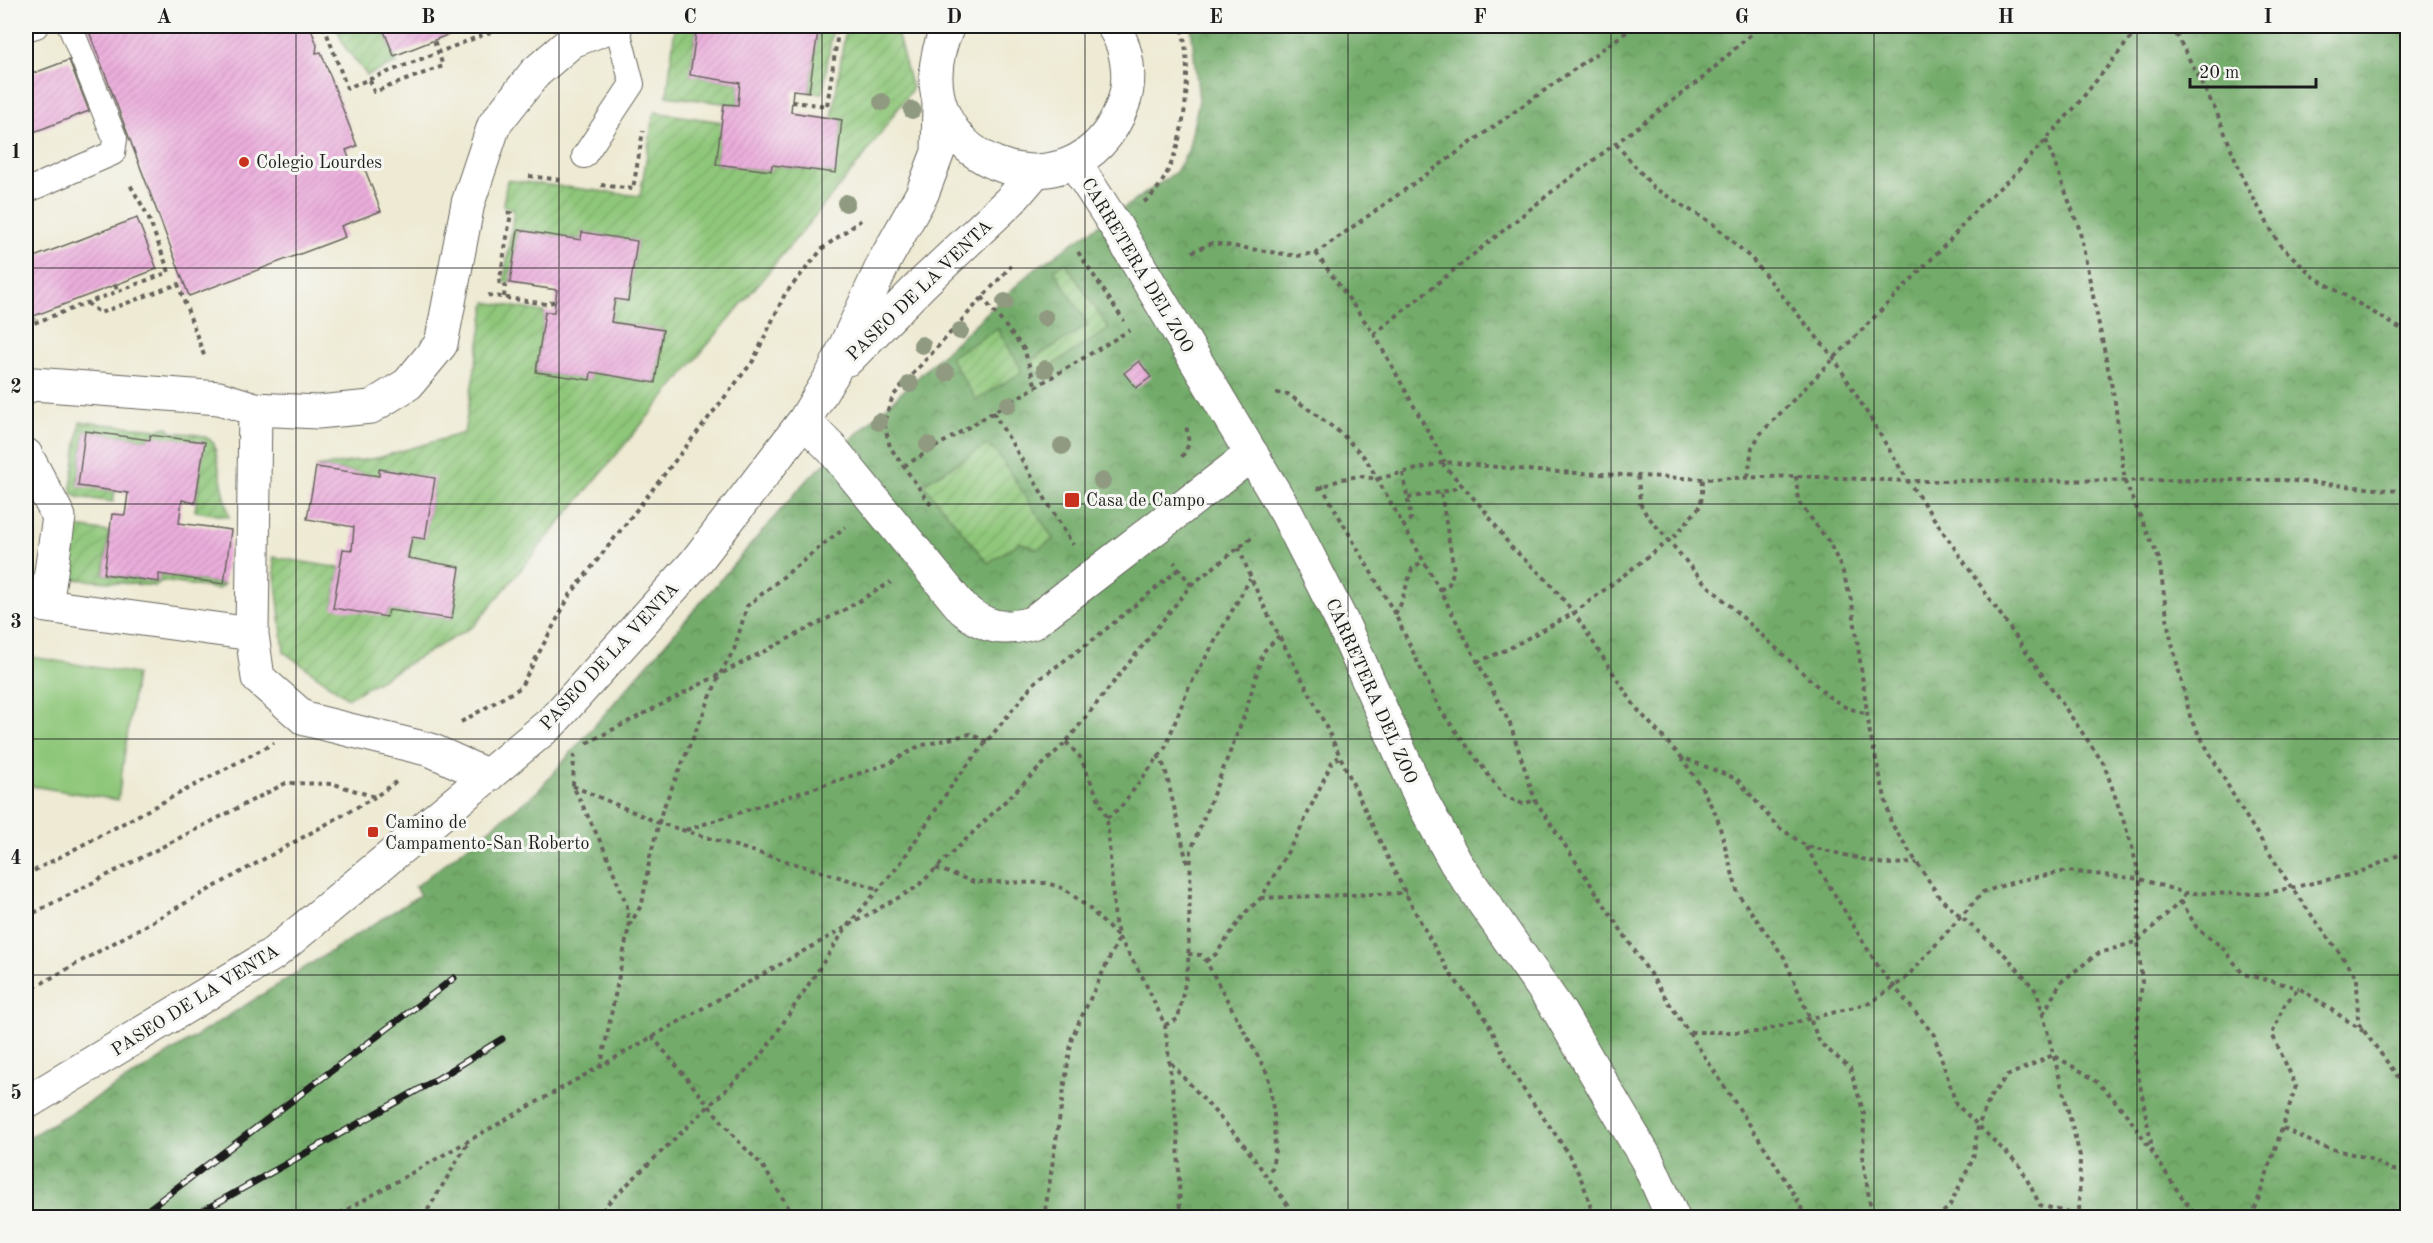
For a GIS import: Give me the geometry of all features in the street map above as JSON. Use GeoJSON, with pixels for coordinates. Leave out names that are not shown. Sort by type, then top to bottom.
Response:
{"type":"FeatureCollection","features":[{"type":"Feature","properties":{"kind":"street"},"geometry":{"type":"LineString","coordinates":[[26,387],[34,384],[219,398],[255,409],[318,412],[371,407],[408,384],[441,344],[468,203],[494,125],[535,73],[572,41],[611,26]]}},
{"type":"Feature","properties":{"kind":"street"},"geometry":{"type":"LineString","coordinates":[[939,32],[935,74],[939,103],[951,129],[972,151],[999,166],[1035,172],[1074,162],[1089,153],[1105,137],[1118,118],[1126,96],[1128,73],[1124,50],[1113,26]]}},
{"type":"Feature","properties":{"kind":"street","name":"PASEO DE LA VENTA"},"geometry":{"type":"LineString","coordinates":[[26,1103],[273,954],[551,723],[695,563],[804,421],[832,375],[885,260],[922,194],[938,152],[939,103]]}},
{"type":"Feature","properties":{"kind":"street","name":"CARRETERA DEL ZOO"},"geometry":{"type":"LineString","coordinates":[[1074,162],[1115,225],[1286,512],[1342,622],[1422,801],[1456,863],[1559,1011],[1647,1160],[1672,1218]]}},
{"type":"Feature","properties":{"kind":"street","name":"PASEO DE LA VENTA"},"geometry":{"type":"LineString","coordinates":[[832,375],[923,283],[1011,200],[1035,172]]}},
{"type":"Feature","properties":{"kind":"street"},"geometry":{"type":"LineString","coordinates":[[255,409],[252,634],[258,678],[305,719],[431,750],[488,776]]}},
{"type":"Feature","properties":{"kind":"street"},"geometry":{"type":"LineString","coordinates":[[804,421],[832,449],[963,609],[978,621],[1014,628],[1032,623],[1252,454]]}},
{"type":"Feature","properties":{"kind":"street"},"geometry":{"type":"LineString","coordinates":[[26,456],[59,517],[46,606],[252,634]]}},
{"type":"Feature","properties":{"kind":"lane"},"geometry":{"type":"LineString","coordinates":[[26,29],[36,26]]}},
{"type":"Feature","properties":{"kind":"lane"},"geometry":{"type":"LineString","coordinates":[[26,191],[113,153],[115,139],[70,26]]}},
{"type":"Feature","properties":{"kind":"lane"},"geometry":{"type":"LineString","coordinates":[[584,156],[632,84],[617,26]]}},
{"type":"Feature","properties":{"kind":"path"},"geometry":{"type":"LineString","coordinates":[[324,26],[347,88],[506,26]]}},
{"type":"Feature","properties":{"kind":"path"},"geometry":{"type":"LineString","coordinates":[[792,102],[827,106],[839,26]]}},
{"type":"Feature","properties":{"kind":"path"},"geometry":{"type":"LineString","coordinates":[[1152,197],[1166,174],[1183,123],[1187,81],[1181,26]]}},
{"type":"Feature","properties":{"kind":"path"},"geometry":{"type":"LineString","coordinates":[[1192,252],[1212,243],[1298,256],[1316,253],[1635,26]]}},
{"type":"Feature","properties":{"kind":"path"},"geometry":{"type":"LineString","coordinates":[[1374,334],[1554,190],[1704,77],[1760,26]]}},
{"type":"Feature","properties":{"kind":"path"},"geometry":{"type":"LineString","coordinates":[[1748,477],[1752,447],[1761,433],[2046,140],[2140,26]]}},
{"type":"Feature","properties":{"kind":"path"},"geometry":{"type":"LineString","coordinates":[[2172,26],[2217,111],[2245,183],[2279,244],[2314,277],[2408,333]]}},
{"type":"Feature","properties":{"kind":"path"},"geometry":{"type":"LineString","coordinates":[[2390,26],[2408,34]]}},
{"type":"Feature","properties":{"kind":"path"},"geometry":{"type":"LineString","coordinates":[[370,80],[374,92],[443,66],[434,40]]}},
{"type":"Feature","properties":{"kind":"path"},"geometry":{"type":"LineString","coordinates":[[2046,140],[2079,228],[2115,402],[2125,482],[2159,559],[2169,631],[2191,720],[2240,807],[2290,887],[2356,977],[2358,1023],[2408,1090]]}},
{"type":"Feature","properties":{"kind":"path"},"geometry":{"type":"LineString","coordinates":[[1616,144],[1654,188],[1713,225],[1752,260],[1834,358],[1908,481],[2104,764],[2131,843],[2140,879],[2139,941],[2142,983],[2134,1053],[2153,1153]]}},
{"type":"Feature","properties":{"kind":"path"},"geometry":{"type":"LineString","coordinates":[[26,326],[169,272],[147,214],[113,153]]}},
{"type":"Feature","properties":{"kind":"path"},"geometry":{"type":"LineString","coordinates":[[497,211],[511,213],[499,285],[505,286],[504,297]]}},
{"type":"Feature","properties":{"kind":"path"},"geometry":{"type":"LineString","coordinates":[[464,720],[502,701],[520,688],[570,595],[753,361],[785,294],[823,248],[862,220]]}},
{"type":"Feature","properties":{"kind":"path"},"geometry":{"type":"LineString","coordinates":[[1078,252],[1136,340]]}},
{"type":"Feature","properties":{"kind":"path"},"geometry":{"type":"LineString","coordinates":[[1316,253],[1374,334],[1444,462],[1485,511],[1511,547],[1548,581],[1574,613],[1636,708],[1681,757],[1702,788],[1717,817],[1738,894],[1784,957],[1799,988],[1809,1020],[1820,1043],[1850,1068],[1864,1114],[1863,1160],[1870,1204],[1876,1218]]}},
{"type":"Feature","properties":{"kind":"path"},"geometry":{"type":"LineString","coordinates":[[938,515],[890,447],[884,422],[893,396],[1011,266]]}},
{"type":"Feature","properties":{"kind":"path"},"geometry":{"type":"LineString","coordinates":[[86,303],[100,313],[178,284],[207,363]]}},
{"type":"Feature","properties":{"kind":"path"},"geometry":{"type":"LineString","coordinates":[[116,285],[118,291]]}},
{"type":"Feature","properties":{"kind":"path"},"geometry":{"type":"LineString","coordinates":[[496,297],[546,304],[556,301]]}},
{"type":"Feature","properties":{"kind":"path"},"geometry":{"type":"LineString","coordinates":[[982,297],[1024,349],[1036,387]]}},
{"type":"Feature","properties":{"kind":"path"},"geometry":{"type":"LineString","coordinates":[[32,316],[35,322]]}},
{"type":"Feature","properties":{"kind":"path"},"geometry":{"type":"LineString","coordinates":[[904,466],[1130,330]]}},
{"type":"Feature","properties":{"kind":"path"},"geometry":{"type":"LineString","coordinates":[[1276,393],[1288,394],[1342,434],[1366,459],[1440,590],[1510,724],[1535,800],[1615,925],[1690,1032],[1801,1206],[1804,1218]]}},
{"type":"Feature","properties":{"kind":"path"},"geometry":{"type":"LineString","coordinates":[[993,412],[1075,548],[1066,554]]}},
{"type":"Feature","properties":{"kind":"path"},"geometry":{"type":"LineString","coordinates":[[1178,466],[1189,444],[1185,414]]}},
{"type":"Feature","properties":{"kind":"path"},"geometry":{"type":"LineString","coordinates":[[1310,494],[1321,485],[1359,476],[1377,479],[1444,462],[1539,471],[1703,479],[1796,476],[1908,481],[2284,480],[2408,492]]}},
{"type":"Feature","properties":{"kind":"path"},"geometry":{"type":"LineString","coordinates":[[1403,473],[1411,518],[1404,526]]}},
{"type":"Feature","properties":{"kind":"path"},"geometry":{"type":"LineString","coordinates":[[1638,476],[1640,502],[1668,541],[1702,580],[1828,696],[1845,707],[1867,714]]}},
{"type":"Feature","properties":{"kind":"path"},"geometry":{"type":"LineString","coordinates":[[1796,476],[1798,501],[1829,542],[1842,569],[1851,603],[1867,714],[1891,823],[1940,898],[2007,957],[2037,992],[2080,1156],[2079,1217]]}},
{"type":"Feature","properties":{"kind":"path"},"geometry":{"type":"LineString","coordinates":[[1477,662],[1574,613],[1668,541],[1684,527],[1701,505],[1703,479]]}},
{"type":"Feature","properties":{"kind":"path"},"geometry":{"type":"LineString","coordinates":[[1408,498],[1441,493],[1461,484]]}},
{"type":"Feature","properties":{"kind":"path"},"geometry":{"type":"LineString","coordinates":[[1321,485],[1395,614],[1428,687],[1458,738],[1504,796],[1523,804],[1535,800]]}},
{"type":"Feature","properties":{"kind":"path"},"geometry":{"type":"LineString","coordinates":[[1440,590],[1449,584],[1454,570],[1441,493]]}},
{"type":"Feature","properties":{"kind":"path"},"geometry":{"type":"LineString","coordinates":[[629,926],[642,904],[659,823],[720,674],[734,650],[747,606],[854,520],[880,508]]}},
{"type":"Feature","properties":{"kind":"path"},"geometry":{"type":"LineString","coordinates":[[332,1218],[917,887],[1066,742],[1191,585],[1261,530]]}},
{"type":"Feature","properties":{"kind":"path"},"geometry":{"type":"LineString","coordinates":[[1239,547],[1250,579],[1406,893],[1458,986],[1482,1014],[1519,1083],[1565,1145],[1589,1196],[1593,1218]]}},
{"type":"Feature","properties":{"kind":"path"},"geometry":{"type":"LineString","coordinates":[[582,745],[844,610],[894,580],[922,559]]}},
{"type":"Feature","properties":{"kind":"path"},"geometry":{"type":"LineString","coordinates":[[1172,560],[1191,585]]}},
{"type":"Feature","properties":{"kind":"path"},"geometry":{"type":"LineString","coordinates":[[1395,614],[1400,609],[1412,569],[1423,561]]}},
{"type":"Feature","properties":{"kind":"path"},"geometry":{"type":"LineString","coordinates":[[597,1218],[609,1202],[762,1055],[848,925],[900,864],[954,782],[1035,682],[1094,639],[1179,569]]}},
{"type":"Feature","properties":{"kind":"path"},"geometry":{"type":"LineString","coordinates":[[1107,818],[1120,808],[1165,748],[1188,689],[1250,579]]}},
{"type":"Feature","properties":{"kind":"path"},"geometry":{"type":"LineString","coordinates":[[1165,1025],[1174,1022],[1180,1015],[1188,954],[1191,850],[1245,714],[1263,652],[1279,636]]}},
{"type":"Feature","properties":{"kind":"path"},"geometry":{"type":"LineString","coordinates":[[684,830],[888,764],[919,746],[970,734],[988,742]]}},
{"type":"Feature","properties":{"kind":"path"},"geometry":{"type":"LineString","coordinates":[[26,875],[279,740]]}},
{"type":"Feature","properties":{"kind":"path"},"geometry":{"type":"LineString","coordinates":[[1045,1217],[1072,1037],[1119,938],[1107,818],[1080,757],[1066,742]]}},
{"type":"Feature","properties":{"kind":"path"},"geometry":{"type":"LineString","coordinates":[[575,748],[573,786],[606,853],[627,906],[629,926],[600,1065]]}},
{"type":"Feature","properties":{"kind":"path"},"geometry":{"type":"LineString","coordinates":[[1158,755],[1165,768],[1189,871]]}},
{"type":"Feature","properties":{"kind":"path"},"geometry":{"type":"LineString","coordinates":[[1206,961],[1216,954],[1246,912],[1261,898],[1298,834],[1332,762],[1339,757]]}},
{"type":"Feature","properties":{"kind":"path"},"geometry":{"type":"LineString","coordinates":[[1681,757],[1737,779],[1777,826],[1806,846],[1884,864],[1917,863]]}},
{"type":"Feature","properties":{"kind":"path"},"geometry":{"type":"LineString","coordinates":[[26,992],[375,797],[397,781]]}},
{"type":"Feature","properties":{"kind":"path"},"geometry":{"type":"LineString","coordinates":[[26,917],[286,783],[334,784],[375,797]]}},
{"type":"Feature","properties":{"kind":"path"},"geometry":{"type":"LineString","coordinates":[[573,786],[659,823],[879,889]]}},
{"type":"Feature","properties":{"kind":"path"},"geometry":{"type":"LineString","coordinates":[[1806,846],[1849,920],[1893,987],[1934,1035],[1956,1104],[2020,1166],[2040,1205],[2087,1218]]}},
{"type":"Feature","properties":{"kind":"path"},"geometry":{"type":"LineString","coordinates":[[1690,1032],[1758,1032],[1870,1003],[1905,979],[1983,892],[2017,881],[2067,871],[2140,879],[2185,893],[2263,894],[2358,873],[2408,851]]}},
{"type":"Feature","properties":{"kind":"path"},"geometry":{"type":"LineString","coordinates":[[936,868],[974,882],[1047,883],[1065,890],[1090,909],[1119,938],[1142,976],[1165,1025],[1178,1137],[1180,1218]]}},
{"type":"Feature","properties":{"kind":"path"},"geometry":{"type":"LineString","coordinates":[[1261,898],[1406,893]]}},
{"type":"Feature","properties":{"kind":"path"},"geometry":{"type":"LineString","coordinates":[[2043,1015],[2061,981],[2097,954],[2139,941],[2181,901],[2185,893]]}},
{"type":"Feature","properties":{"kind":"path"},"geometry":{"type":"LineString","coordinates":[[2181,901],[2197,928],[2223,948],[2243,974],[2299,988],[2366,1034]]}},
{"type":"Feature","properties":{"kind":"path"},"geometry":{"type":"LineString","coordinates":[[1188,954],[1202,955],[1206,961],[1268,1075],[1274,1114],[1275,1150],[1274,1161],[1267,1174]]}},
{"type":"Feature","properties":{"kind":"path"},"geometry":{"type":"LineString","coordinates":[[2252,1218],[2296,1086],[2272,1034],[2285,1004],[2299,988]]}},
{"type":"Feature","properties":{"kind":"path"},"geometry":{"type":"LineString","coordinates":[[652,1036],[709,1107],[762,1165],[795,1218]]}},
{"type":"Feature","properties":{"kind":"path"},"geometry":{"type":"LineString","coordinates":[[2053,1055],[2102,1086],[2136,1125],[2178,1194],[2198,1218]]}},
{"type":"Feature","properties":{"kind":"path"},"geometry":{"type":"LineString","coordinates":[[1936,1218],[1949,1207],[1973,1159],[1978,1126],[1991,1096],[2007,1076],[2053,1055]]}},
{"type":"Feature","properties":{"kind":"path"},"geometry":{"type":"LineString","coordinates":[[1171,1063],[1242,1142],[1298,1218]]}},
{"type":"Feature","properties":{"kind":"path"},"geometry":{"type":"LineString","coordinates":[[2283,1128],[2320,1146],[2368,1158],[2392,1170],[2408,1170]]}},
{"type":"Feature","properties":{"kind":"path"},"geometry":{"type":"LineString","coordinates":[[423,1218],[469,1139]]}},
{"type":"Feature","properties":{"kind":"green space"},"geometry":{"type":"Polygon","coordinates":[[[336,26],[382,26],[397,63],[367,75],[344,46],[336,26]]]}},
{"type":"Feature","properties":{"kind":"green space"},"geometry":{"type":"Polygon","coordinates":[[[675,26],[697,26],[690,75],[740,83],[738,105],[667,96],[675,26]]]}},
{"type":"Feature","properties":{"kind":"green space"},"geometry":{"type":"Polygon","coordinates":[[[777,26],[833,26],[823,93],[809,92],[818,31],[777,26]]]}},
{"type":"Feature","properties":{"kind":"green space"},"geometry":{"type":"Polygon","coordinates":[[[846,26],[891,26],[898,36],[912,89],[862,159],[474,626],[348,698],[284,652],[273,557],[340,568],[333,607],[387,616],[389,610],[452,619],[460,567],[408,558],[412,537],[425,538],[435,479],[380,469],[379,476],[316,467],[377,458],[464,433],[486,302],[545,312],[536,372],[590,380],[591,372],[655,383],[663,330],[611,322],[615,299],[628,301],[637,241],[582,232],[581,240],[518,230],[510,283],[504,282],[514,209],[503,206],[507,180],[640,196],[654,112],[722,122],[716,164],[771,171],[772,165],[835,173],[842,120],[832,119],[846,26]]]}},
{"type":"Feature","properties":{"kind":"green space","name":"Casa de Campo"},"geometry":{"type":"Polygon","coordinates":[[[1191,26],[2407,26],[2407,1217],[26,1218],[26,1139],[136,1074],[420,895],[415,887],[538,791],[803,484],[1032,271],[1176,172],[1188,151],[1199,100],[1191,26]]]}},
{"type":"Feature","properties":{"kind":"green space"},"geometry":{"type":"Polygon","coordinates":[[[1065,262],[1109,329],[1038,374],[1031,366],[1031,360],[1088,325],[1054,270],[1065,262]]]}},
{"type":"Feature","properties":{"kind":"green space"},"geometry":{"type":"Polygon","coordinates":[[[997,329],[1020,366],[1021,373],[976,400],[950,357],[997,329]]]}},
{"type":"Feature","properties":{"kind":"green space"},"geometry":{"type":"Polygon","coordinates":[[[80,422],[157,429],[168,427],[171,432],[194,434],[210,440],[214,444],[229,517],[195,511],[204,443],[150,436],[150,440],[85,431],[78,485],[115,491],[113,502],[78,497],[73,494],[71,487],[80,422]]]}},
{"type":"Feature","properties":{"kind":"green space"},"geometry":{"type":"Polygon","coordinates":[[[987,445],[998,454],[1054,540],[1037,549],[1020,542],[988,563],[923,484],[987,445]]]}},
{"type":"Feature","properties":{"kind":"green space"},"geometry":{"type":"Polygon","coordinates":[[[26,506],[36,521],[34,541],[26,540],[26,506]]]}},
{"type":"Feature","properties":{"kind":"green space"},"geometry":{"type":"Polygon","coordinates":[[[69,526],[109,532],[104,574],[158,582],[159,574],[224,584],[218,589],[162,581],[155,586],[63,578],[69,526]]]}},
{"type":"Feature","properties":{"kind":"green space"},"geometry":{"type":"Polygon","coordinates":[[[26,656],[136,674],[118,800],[26,785],[26,656]]]}},
{"type":"Feature","properties":{"kind":"building","name":"Colegio Lourdes"},"geometry":{"type":"Polygon","coordinates":[[[87,26],[310,26],[317,45],[316,53],[321,52],[357,146],[346,150],[352,166],[360,166],[366,172],[381,211],[341,226],[345,237],[189,296],[87,26]]]}},
{"type":"Feature","properties":{"kind":"building"},"geometry":{"type":"Polygon","coordinates":[[[382,26],[470,26],[394,56],[382,26]]]}},
{"type":"Feature","properties":{"kind":"building"},"geometry":{"type":"Polygon","coordinates":[[[697,26],[726,26],[762,31],[763,26],[777,26],[818,31],[809,92],[793,90],[791,112],[842,120],[836,173],[772,165],[771,171],[716,164],[724,104],[738,105],[740,83],[690,75],[697,26]]]}},
{"type":"Feature","properties":{"kind":"building"},"geometry":{"type":"Polygon","coordinates":[[[69,60],[89,111],[26,135],[26,76],[69,60]]]}},
{"type":"Feature","properties":{"kind":"building"},"geometry":{"type":"Polygon","coordinates":[[[137,218],[157,269],[26,319],[26,260],[137,218]]]}},
{"type":"Feature","properties":{"kind":"building"},"geometry":{"type":"Polygon","coordinates":[[[518,230],[581,240],[582,232],[637,241],[628,301],[615,299],[611,322],[663,330],[655,383],[591,372],[590,380],[536,372],[545,312],[554,312],[557,290],[510,283],[518,230]]]}},
{"type":"Feature","properties":{"kind":"building"},"geometry":{"type":"Polygon","coordinates":[[[1139,361],[1151,377],[1136,388],[1124,373],[1139,361]]]}},
{"type":"Feature","properties":{"kind":"building"},"geometry":{"type":"Polygon","coordinates":[[[85,431],[150,440],[150,435],[205,442],[195,503],[182,500],[179,523],[231,530],[224,584],[159,574],[159,582],[104,574],[112,514],[125,515],[128,493],[78,486],[85,431]]]}},
{"type":"Feature","properties":{"kind":"building"},"geometry":{"type":"Polygon","coordinates":[[[316,467],[379,476],[379,469],[435,478],[425,539],[412,537],[408,558],[460,567],[452,619],[389,610],[387,617],[333,608],[343,549],[352,550],[354,527],[307,519],[316,467]]]}},
{"type":"Feature","properties":{"kind":"railway"},"geometry":{"type":"LineString","coordinates":[[137,1218],[454,978]]}},
{"type":"Feature","properties":{"kind":"railway"},"geometry":{"type":"LineString","coordinates":[[190,1218],[434,1081],[502,1039]]}},
{"type":"Feature","properties":{"kind":"place","name":"Colegio Lourdes"},"geometry":{"type":"Point","coordinates":[244,162]}},
{"type":"Feature","properties":{"kind":"place","name":"Casa de Campo"},"geometry":{"type":"Point","coordinates":[1072,500]}},
{"type":"Feature","properties":{"kind":"place","name":"Camino de Campamento-San Roberto"},"geometry":{"type":"Point","coordinates":[373,832]}}]}
